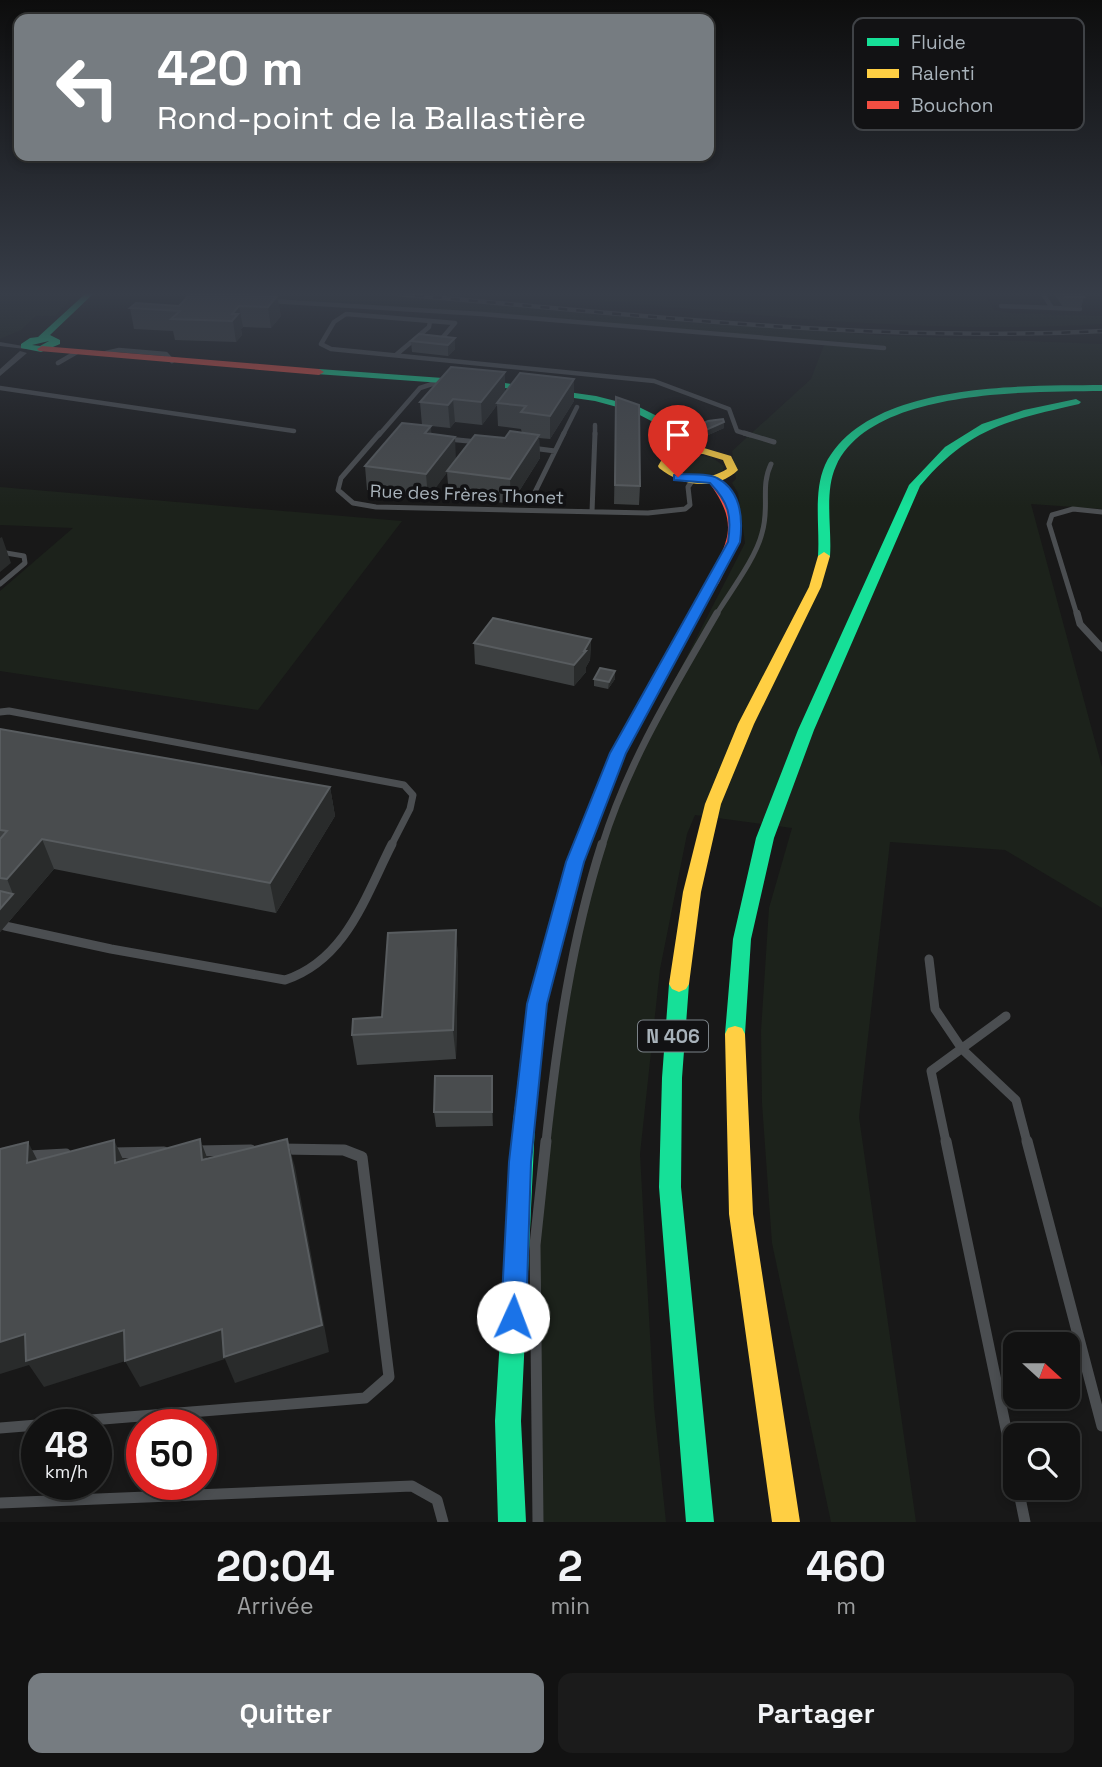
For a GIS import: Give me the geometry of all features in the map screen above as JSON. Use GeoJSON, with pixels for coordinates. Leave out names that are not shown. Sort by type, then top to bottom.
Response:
{"type":"FeatureCollection","features":[{"type":"Feature","properties":{"kind":"main road"},"geometry":{"type":"LineString","coordinates":[[224,365],[551,391],[621,405],[664,423],[689,450]]}},
{"type":"Feature","properties":{"kind":"main road","name":"N 406"},"geometry":{"type":"LineString","coordinates":[[700,1522],[692,1464],[670,1171],[673,1038],[694,882],[714,803],[752,709],[820,577],[829,535],[825,477],[832,458],[850,438],[870,424],[934,401],[1009,391],[1102,388]]}},
{"type":"Feature","properties":{"kind":"main road","name":"N 406"},"geometry":{"type":"LineString","coordinates":[[786,1522],[741,1214],[736,1037],[742,939],[765,838],[806,730],[915,485],[929,464],[948,444],[971,431],[1027,411],[1102,399]]}},
{"type":"Feature","properties":{"kind":"main road"},"geometry":{"type":"LineString","coordinates":[[689,450],[717,454],[733,464],[733,470],[713,480],[692,481],[678,477],[663,466],[670,455],[689,450]]}},
{"type":"Feature","properties":{"kind":"main road"},"geometry":{"type":"LineString","coordinates":[[512,1522],[508,1421],[520,1162],[537,1004],[575,862],[618,753],[734,542],[737,520],[731,498],[713,480]]}},
{"type":"Feature","properties":{"kind":"lane"},"geometry":{"type":"LineString","coordinates":[[502,365],[654,381],[729,409],[737,431]]}},
{"type":"Feature","properties":{"kind":"lane","name":"Rue des Frères Thonet"},"geometry":{"type":"LineString","coordinates":[[444,382],[421,387],[337,484],[340,495],[353,503],[386,507],[648,513],[685,509],[690,505],[688,487],[692,481]]}},
{"type":"Feature","properties":{"kind":"lane"},"geometry":{"type":"LineString","coordinates":[[0,388],[294,431]]}},
{"type":"Feature","properties":{"kind":"lane"},"geometry":{"type":"LineString","coordinates":[[532,498],[577,407]]}},
{"type":"Feature","properties":{"kind":"lane"},"geometry":{"type":"LineString","coordinates":[[592,512],[595,425]]}},
{"type":"Feature","properties":{"kind":"lane"},"geometry":{"type":"LineString","coordinates":[[730,437],[737,431]]}},
{"type":"Feature","properties":{"kind":"lane"},"geometry":{"type":"LineString","coordinates":[[737,431],[774,442]]}},
{"type":"Feature","properties":{"kind":"lane"},"geometry":{"type":"LineString","coordinates":[[381,432],[390,433]]}},
{"type":"Feature","properties":{"kind":"lane"},"geometry":{"type":"LineString","coordinates":[[445,439],[486,443]]}},
{"type":"Feature","properties":{"kind":"lane"},"geometry":{"type":"LineString","coordinates":[[528,448],[555,451]]}},
{"type":"Feature","properties":{"kind":"lane"},"geometry":{"type":"LineString","coordinates":[[538,1522],[535,1245],[556,1048],[587,891],[615,804],[649,730],[762,536],[768,504],[764,479],[771,464]]}},
{"type":"Feature","properties":{"kind":"lane"},"geometry":{"type":"LineString","coordinates":[[1102,512],[1073,509],[1052,515],[1049,524],[1080,624],[1102,648]]}},
{"type":"Feature","properties":{"kind":"lane"},"geometry":{"type":"LineString","coordinates":[[0,552],[24,556],[25,563],[0,584]]}},
{"type":"Feature","properties":{"kind":"lane"},"geometry":{"type":"LineString","coordinates":[[0,712],[9,711],[383,779],[404,785],[413,795],[410,809],[343,940],[309,972],[285,980],[111,949],[5,926]]}},
{"type":"Feature","properties":{"kind":"lane"},"geometry":{"type":"LineString","coordinates":[[929,959],[934,1009],[962,1049],[1016,1100],[1102,1426]]}},
{"type":"Feature","properties":{"kind":"lane"},"geometry":{"type":"LineString","coordinates":[[1005,1423],[931,1071],[1006,1016]]}},
{"type":"Feature","properties":{"kind":"lane"},"geometry":{"type":"LineString","coordinates":[[100,1153],[307,1148],[344,1150],[362,1157],[389,1377],[365,1398],[112,1419]]}},
{"type":"Feature","properties":{"kind":"lane"},"geometry":{"type":"LineString","coordinates":[[12,1156],[75,1154]]}},
{"type":"Feature","properties":{"kind":"lane"},"geometry":{"type":"LineString","coordinates":[[0,1428],[21,1426]]}},
{"type":"Feature","properties":{"kind":"lane"},"geometry":{"type":"LineString","coordinates":[[0,1503],[412,1486],[437,1500],[443,1522]]}},
{"type":"Feature","properties":{"kind":"lane"},"geometry":{"type":"LineString","coordinates":[[1020,1500],[1025,1522]]}},
{"type":"Feature","properties":{"kind":"shaded area"},"geometry":{"type":"Polygon","coordinates":[[[816,365],[1102,365],[1102,509],[1031,504],[1102,767],[1102,908],[1005,850],[890,842],[859,1117],[916,1522],[831,1522],[772,1243],[762,1103],[761,1031],[769,908],[792,828],[695,815],[687,834],[660,969],[640,1154],[654,1407],[666,1522],[539,1522],[535,1245],[556,1048],[587,891],[647,734],[745,543],[738,493],[732,483],[736,479],[732,451],[811,379],[816,365]]]}},
{"type":"Feature","properties":{"kind":"shaded area"},"geometry":{"type":"Polygon","coordinates":[[[696,455],[711,457],[724,466],[723,470],[699,477],[686,474],[675,467],[677,460],[696,455]]]}},
{"type":"Feature","properties":{"kind":"shaded area"},"geometry":{"type":"Polygon","coordinates":[[[0,487],[402,521],[258,710],[0,671],[0,591],[73,528],[0,525],[0,487]]]}},
{"type":"Feature","properties":{"kind":"building"},"geometry":{"type":"Polygon","coordinates":[[[451,367],[505,372],[481,402],[453,399],[448,405],[420,402],[451,367]]]}},
{"type":"Feature","properties":{"kind":"building"},"geometry":{"type":"Polygon","coordinates":[[[520,373],[574,379],[550,416],[521,412],[526,406],[497,403],[520,373]]]}},
{"type":"Feature","properties":{"kind":"building"},"geometry":{"type":"Polygon","coordinates":[[[616,397],[639,405],[640,486],[615,485],[616,397]]]}},
{"type":"Feature","properties":{"kind":"building"},"geometry":{"type":"Polygon","coordinates":[[[723,419],[724,422],[706,430],[697,426],[708,421],[723,419]]]}},
{"type":"Feature","properties":{"kind":"building"},"geometry":{"type":"Polygon","coordinates":[[[402,423],[431,426],[425,433],[455,437],[426,474],[365,466],[402,423]]]}},
{"type":"Feature","properties":{"kind":"building"},"geometry":{"type":"Polygon","coordinates":[[[510,431],[539,435],[510,479],[447,471],[475,435],[505,438],[510,431]]]}},
{"type":"Feature","properties":{"kind":"building"},"geometry":{"type":"Polygon","coordinates":[[[493,618],[591,639],[586,651],[574,665],[474,643],[493,618]]]}},
{"type":"Feature","properties":{"kind":"building"},"geometry":{"type":"Polygon","coordinates":[[[600,668],[615,671],[609,682],[594,679],[600,668]]]}},
{"type":"Feature","properties":{"kind":"building"},"geometry":{"type":"Polygon","coordinates":[[[0,729],[330,787],[270,883],[42,839],[7,879],[0,878],[0,839],[7,831],[0,830],[0,729]]]}},
{"type":"Feature","properties":{"kind":"building"},"geometry":{"type":"Polygon","coordinates":[[[0,891],[13,894],[0,909],[0,891]]]}},
{"type":"Feature","properties":{"kind":"building"},"geometry":{"type":"Polygon","coordinates":[[[456,930],[453,1030],[352,1035],[353,1019],[382,1017],[388,933],[456,930]]]}},
{"type":"Feature","properties":{"kind":"building"},"geometry":{"type":"Polygon","coordinates":[[[435,1076],[492,1076],[492,1112],[434,1112],[435,1076]]]}},
{"type":"Feature","properties":{"kind":"building"},"geometry":{"type":"Polygon","coordinates":[[[200,1139],[202,1160],[287,1139],[322,1325],[224,1357],[222,1329],[125,1361],[124,1330],[26,1361],[25,1334],[0,1342],[0,1149],[28,1142],[27,1163],[114,1140],[115,1163],[200,1139]]]}},
{"type":"Feature","properties":{"kind":"traffic: fast"},"geometry":{"type":"LineString","coordinates":[[319,372],[498,384],[596,399],[635,409],[663,423],[689,450]]}},
{"type":"Feature","properties":{"kind":"traffic: fast"},"geometry":{"type":"LineString","coordinates":[[824,556],[825,498],[831,465],[849,439],[877,420],[912,406],[952,397],[1034,389],[1102,388]]}},
{"type":"Feature","properties":{"kind":"traffic: fast"},"geometry":{"type":"LineString","coordinates":[[735,1034],[742,939],[765,838],[806,730],[915,485],[949,449],[986,427],[1028,412],[1076,402]]}},
{"type":"Feature","properties":{"kind":"traffic: fast"},"geometry":{"type":"LineString","coordinates":[[679,984],[672,1078],[670,1187],[700,1522]]}},
{"type":"Feature","properties":{"kind":"traffic: fast"},"geometry":{"type":"LineString","coordinates":[[512,1522],[508,1421],[524,1123]]}},
{"type":"Feature","properties":{"kind":"traffic: slow"},"geometry":{"type":"LineString","coordinates":[[686,451],[704,451],[727,458],[733,470],[716,479],[697,481],[679,477],[663,466],[669,456],[686,451]]}},
{"type":"Feature","properties":{"kind":"traffic: slow"},"geometry":{"type":"LineString","coordinates":[[679,984],[692,892],[713,804],[746,724],[815,587],[824,556]]}},
{"type":"Feature","properties":{"kind":"traffic: slow"},"geometry":{"type":"LineString","coordinates":[[524,1123],[537,1004],[575,862],[618,753],[709,588]]}},
{"type":"Feature","properties":{"kind":"traffic: slow"},"geometry":{"type":"LineString","coordinates":[[735,1034],[741,1214],[786,1522]]}},
{"type":"Feature","properties":{"kind":"traffic: jam"},"geometry":{"type":"LineString","coordinates":[[235,365],[319,372]]}},
{"type":"Feature","properties":{"kind":"traffic: jam"},"geometry":{"type":"LineString","coordinates":[[709,588],[731,546],[735,521],[732,508],[713,480]]}},
{"type":"Feature","properties":{"kind":"route"},"geometry":{"type":"LineString","coordinates":[[513,1317],[520,1162],[537,1004],[575,862],[618,753],[734,542],[737,520],[731,498],[713,480],[692,481],[678,477]]}}]}
